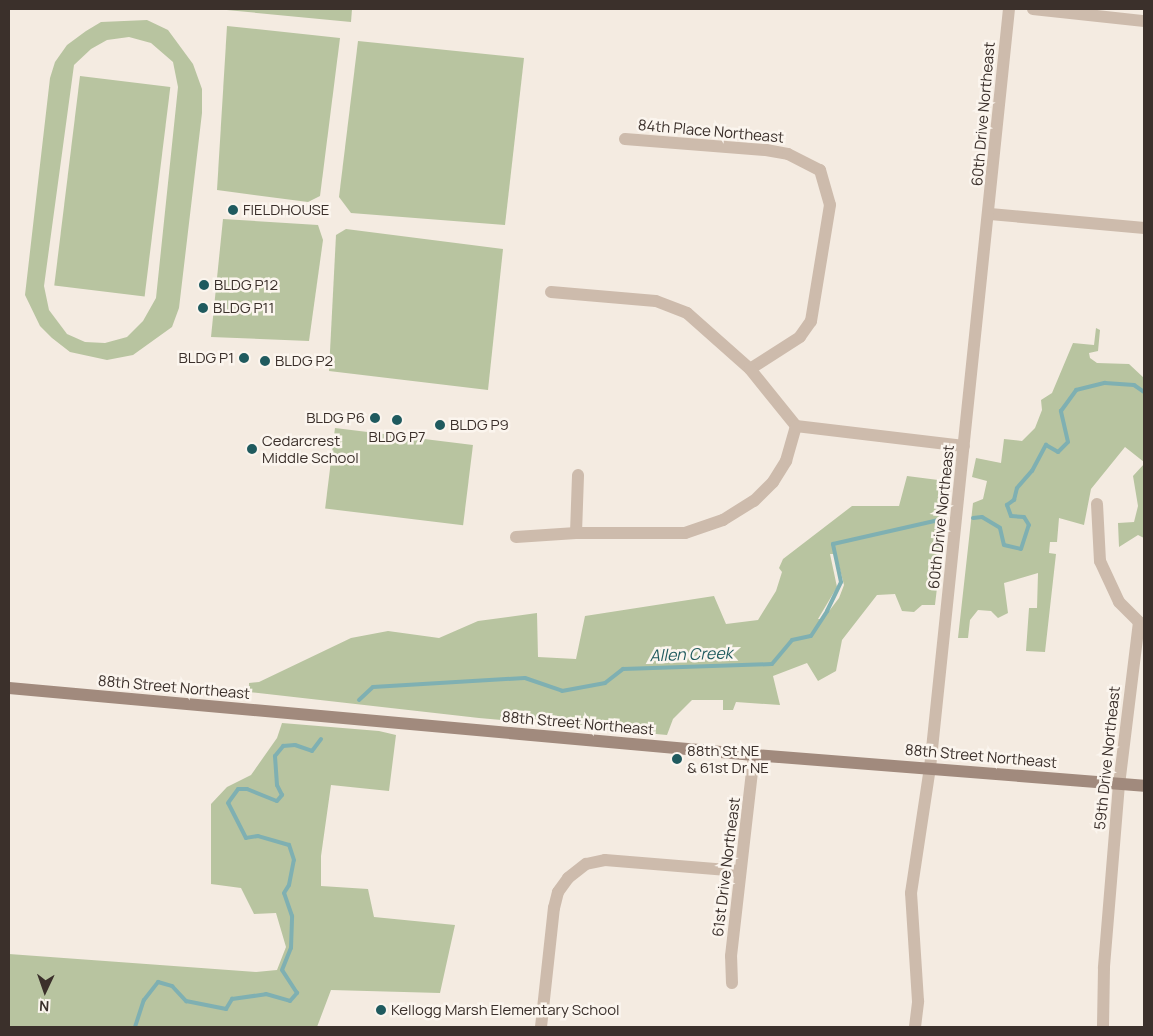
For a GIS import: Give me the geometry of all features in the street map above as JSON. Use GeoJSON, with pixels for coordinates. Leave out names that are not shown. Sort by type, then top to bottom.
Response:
{"type":"FeatureCollection","features":[{"type":"Feature","properties":{"kind":"main road","name":"88th Street Northeast"},"geometry":{"type":"LineString","coordinates":[[9,688],[754,755],[1144,786]]}},
{"type":"Feature","properties":{"kind":"street","name":"60th Drive Northeast"},"geometry":{"type":"LineString","coordinates":[[915,1027],[918,1001],[912,893],[930,768],[990,214],[1009,9]]}},
{"type":"Feature","properties":{"kind":"street"},"geometry":{"type":"LineString","coordinates":[[1032,9],[1144,21]]}},
{"type":"Feature","properties":{"kind":"street","name":"84th Place Northeast"},"geometry":{"type":"LineString","coordinates":[[625,139],[766,150],[788,154],[820,170],[830,205],[811,321],[800,337],[750,369]]}},
{"type":"Feature","properties":{"kind":"street"},"geometry":{"type":"LineString","coordinates":[[990,214],[1144,228]]}},
{"type":"Feature","properties":{"kind":"street"},"geometry":{"type":"LineString","coordinates":[[551,292],[656,301],[687,313],[750,369],[796,426],[964,446]]}},
{"type":"Feature","properties":{"kind":"street"},"geometry":{"type":"LineString","coordinates":[[516,537],[576,532],[685,534],[723,520],[754,500],[773,482],[786,461],[796,426]]}},
{"type":"Feature","properties":{"kind":"street"},"geometry":{"type":"LineString","coordinates":[[576,532],[578,474]]}},
{"type":"Feature","properties":{"kind":"street","name":"59th Drive Northeast"},"geometry":{"type":"LineString","coordinates":[[1097,504],[1100,562],[1119,602],[1139,622],[1119,784],[1104,968],[1103,1027]]}},
{"type":"Feature","properties":{"kind":"street","name":"61st Drive Northeast"},"geometry":{"type":"LineString","coordinates":[[732,982],[740,871],[748,830],[754,755]]}},
{"type":"Feature","properties":{"kind":"street"},"geometry":{"type":"LineString","coordinates":[[541,1027],[554,908],[558,892],[568,878],[586,864],[605,860],[740,871]]}},
{"type":"Feature","properties":{"kind":"green space"},"geometry":{"type":"Polygon","coordinates":[[[216,9],[352,9],[351,22],[216,9]]]}},
{"type":"Feature","properties":{"kind":"green space"},"geometry":{"type":"Polygon","coordinates":[[[147,20],[168,30],[193,64],[202,89],[202,113],[179,308],[172,327],[133,355],[107,360],[70,352],[52,338],[40,326],[25,295],[50,78],[55,62],[67,45],[101,22],[147,20]],[[129,37],[107,40],[91,49],[74,65],[44,286],[49,310],[67,334],[85,342],[105,343],[127,337],[143,321],[156,298],[178,87],[173,62],[151,43],[129,37]]]}},
{"type":"Feature","properties":{"kind":"green space"},"geometry":{"type":"Polygon","coordinates":[[[227,26],[340,38],[320,196],[308,202],[217,190],[227,26]]]}},
{"type":"Feature","properties":{"kind":"green space"},"geometry":{"type":"Polygon","coordinates":[[[358,41],[524,58],[505,225],[351,213],[339,197],[358,41]]]}},
{"type":"Feature","properties":{"kind":"green space"},"geometry":{"type":"Polygon","coordinates":[[[80,76],[170,87],[145,297],[54,285],[80,76]]]}},
{"type":"Feature","properties":{"kind":"green space"},"geometry":{"type":"Polygon","coordinates":[[[223,219],[318,225],[323,240],[309,341],[211,337],[223,219]]]}},
{"type":"Feature","properties":{"kind":"green space"},"geometry":{"type":"Polygon","coordinates":[[[346,229],[503,249],[488,390],[329,371],[336,235],[346,229]]]}},
{"type":"Feature","properties":{"kind":"green space"},"geometry":{"type":"Polygon","coordinates":[[[1096,328],[1100,330],[1098,351],[1089,353],[1090,358],[1097,363],[1129,364],[1144,378],[1144,462],[1125,447],[1091,489],[1084,525],[1059,518],[1057,542],[1050,542],[1049,553],[1056,554],[1045,652],[1026,651],[1029,608],[1037,608],[1038,573],[1004,583],[1008,613],[998,618],[991,611],[978,610],[970,620],[968,638],[958,638],[973,503],[983,499],[987,481],[972,477],[976,458],[1001,463],[1004,439],[1022,441],[1035,428],[1042,410],[1041,400],[1052,393],[1073,343],[1094,345],[1096,328]]]}},
{"type":"Feature","properties":{"kind":"green space"},"geometry":{"type":"Polygon","coordinates":[[[335,428],[473,445],[463,525],[325,508],[335,428]]]}},
{"type":"Feature","properties":{"kind":"green space"},"geometry":{"type":"Polygon","coordinates":[[[1144,464],[1144,538],[1138,535],[1119,547],[1118,523],[1134,522],[1138,506],[1133,476],[1144,464]]]}},
{"type":"Feature","properties":{"kind":"green space"},"geometry":{"type":"Polygon","coordinates":[[[907,476],[946,481],[947,502],[935,605],[922,605],[914,612],[902,611],[895,594],[877,595],[842,640],[836,671],[818,681],[807,663],[773,676],[780,705],[736,702],[733,710],[723,710],[723,700],[692,700],[673,719],[667,735],[479,718],[249,692],[249,683],[259,682],[351,638],[388,631],[439,638],[478,621],[537,613],[538,657],[576,659],[585,616],[714,596],[726,624],[758,620],[776,591],[782,572],[779,568],[783,559],[852,506],[899,506],[907,476]],[[830,554],[837,587],[818,619],[823,619],[839,598],[844,585],[836,554],[830,554]]]}},
{"type":"Feature","properties":{"kind":"green space"},"geometry":{"type":"Polygon","coordinates":[[[282,723],[379,731],[396,735],[389,791],[331,785],[321,856],[321,886],[368,889],[374,917],[455,925],[440,993],[331,990],[317,1027],[9,1027],[9,954],[256,972],[277,970],[286,947],[276,913],[254,914],[241,888],[211,884],[211,804],[227,787],[251,775],[277,738],[282,723]]]}},
{"type":"Feature","properties":{"kind":"waterway","name":"Allen Creek"},"geometry":{"type":"LineString","coordinates":[[973,518],[982,517],[1000,528],[1004,545],[1021,549],[1029,525],[1024,517],[1011,516],[1007,505],[1014,500],[1017,488],[1032,471],[1046,445],[1058,452],[1068,442],[1061,411],[1076,390],[1105,383],[1134,385],[1144,392]]}},
{"type":"Feature","properties":{"kind":"waterway","name":"Allen Creek"},"geometry":{"type":"LineString","coordinates":[[359,700],[373,687],[525,678],[562,691],[605,683],[623,669],[772,664],[792,640],[811,636],[827,611],[841,582],[833,544],[943,519]]}},
{"type":"Feature","properties":{"kind":"waterway","name":"Allen Creek"},"geometry":{"type":"LineString","coordinates":[[135,1027],[144,1000],[158,982],[172,986],[186,1001],[226,1009],[232,999],[266,994],[290,1001],[297,993],[282,970],[291,948],[292,916],[284,893],[289,885],[294,860],[289,845],[258,836],[246,838],[228,803],[238,789],[247,789],[277,801],[282,795],[277,785],[275,756],[283,746],[295,745],[312,751],[321,739]]}},
{"type":"Feature","properties":{"kind":"place","name":"FIELDHOUSE"},"geometry":{"type":"Point","coordinates":[233,210]}},
{"type":"Feature","properties":{"kind":"place","name":"BLDG P12"},"geometry":{"type":"Point","coordinates":[204,285]}},
{"type":"Feature","properties":{"kind":"place","name":"BLDG P11"},"geometry":{"type":"Point","coordinates":[203,308]}},
{"type":"Feature","properties":{"kind":"place","name":"BLDG P1"},"geometry":{"type":"Point","coordinates":[244,358]}},
{"type":"Feature","properties":{"kind":"place","name":"BLDG P2"},"geometry":{"type":"Point","coordinates":[265,361]}},
{"type":"Feature","properties":{"kind":"place","name":"BLDG P6"},"geometry":{"type":"Point","coordinates":[375,418]}},
{"type":"Feature","properties":{"kind":"place","name":"BLDG P7"},"geometry":{"type":"Point","coordinates":[397,420]}},
{"type":"Feature","properties":{"kind":"place","name":"BLDG P9"},"geometry":{"type":"Point","coordinates":[440,425]}},
{"type":"Feature","properties":{"kind":"place","name":"Cedarcrest Middle School"},"geometry":{"type":"Point","coordinates":[252,449]}},
{"type":"Feature","properties":{"kind":"place","name":"88th St NE & 61st Dr NE"},"geometry":{"type":"Point","coordinates":[677,759]}},
{"type":"Feature","properties":{"kind":"place","name":"Kellogg Marsh Elementary School"},"geometry":{"type":"Point","coordinates":[381,1010]}}]}
